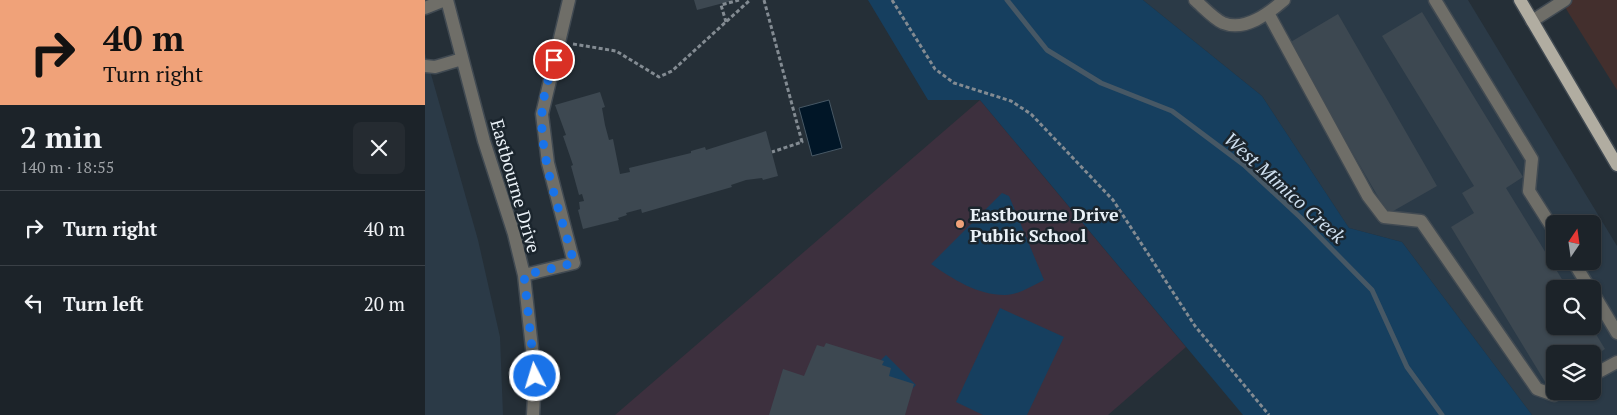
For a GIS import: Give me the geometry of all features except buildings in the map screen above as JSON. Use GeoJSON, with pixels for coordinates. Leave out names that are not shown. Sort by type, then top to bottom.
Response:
{"type":"FeatureCollection","features":[{"type":"Feature","properties":{"kind":"main road"},"geometry":{"type":"LineString","coordinates":[[1520,0],[1617,165]]}},
{"type":"Feature","properties":{"kind":"street"},"geometry":{"type":"LineString","coordinates":[[425,8],[446,0]]}},
{"type":"Feature","properties":{"kind":"street","name":"Eastbourne Drive"},"geometry":{"type":"LineString","coordinates":[[446,0],[524,275],[535,376],[533,415]]}},
{"type":"Feature","properties":{"kind":"street"},"geometry":{"type":"LineString","coordinates":[[524,275],[574,263],[547,163],[542,114],[569,0]]}},
{"type":"Feature","properties":{"kind":"street"},"geometry":{"type":"LineString","coordinates":[[1195,0],[1223,23],[1243,24],[1268,13],[1284,0]]}},
{"type":"Feature","properties":{"kind":"street"},"geometry":{"type":"LineString","coordinates":[[1435,0],[1532,159],[1529,190],[1546,217]]}},
{"type":"Feature","properties":{"kind":"street"},"geometry":{"type":"LineString","coordinates":[[1532,21],[1565,0]]}},
{"type":"Feature","properties":{"kind":"street"},"geometry":{"type":"LineString","coordinates":[[1268,13],[1368,196],[1384,217],[1421,221],[1537,389],[1546,392]]}},
{"type":"Feature","properties":{"kind":"street"},"geometry":{"type":"LineString","coordinates":[[425,66],[435,67],[462,59]]}},
{"type":"Feature","properties":{"kind":"street"},"geometry":{"type":"LineString","coordinates":[[1601,306],[1617,333]]}},
{"type":"Feature","properties":{"kind":"street"},"geometry":{"type":"LineString","coordinates":[[1601,371],[1617,362]]}},
{"type":"Feature","properties":{"kind":"path"},"geometry":{"type":"LineString","coordinates":[[726,22],[721,5],[739,0]]}},
{"type":"Feature","properties":{"kind":"path"},"geometry":{"type":"LineString","coordinates":[[570,44],[616,51],[659,77],[672,71],[750,0]]}},
{"type":"Feature","properties":{"kind":"path"},"geometry":{"type":"LineString","coordinates":[[764,0],[803,142],[772,152]]}},
{"type":"Feature","properties":{"kind":"path"},"geometry":{"type":"LineString","coordinates":[[893,0],[935,69],[954,83],[1011,101],[1031,114],[1113,200],[1195,326],[1269,415]]}},
{"type":"Feature","properties":{"kind":"shaded area"},"geometry":{"type":"Polygon","coordinates":[[[868,0],[1143,0],[1262,96],[1349,228],[1402,242],[1532,415],[1243,415],[980,100],[928,100],[868,0]]]}},
{"type":"Feature","properties":{"kind":"shaded area"},"geometry":{"type":"Polygon","coordinates":[[[1143,0],[1468,0],[1598,215],[1546,215],[1546,270],[1601,270],[1601,220],[1617,246],[1617,415],[1532,415],[1402,242],[1349,228],[1262,96],[1143,0]]]}},
{"type":"Feature","properties":{"kind":"shaded area"},"geometry":{"type":"Polygon","coordinates":[[[1561,0],[1617,0],[1617,90],[1568,12],[1561,0]]]}},
{"type":"Feature","properties":{"kind":"shaded area"},"geometry":{"type":"Polygon","coordinates":[[[425,53],[478,240],[500,337],[503,415],[425,415],[425,53]]]}},
{"type":"Feature","properties":{"kind":"shaded area"},"geometry":{"type":"Polygon","coordinates":[[[829,100],[842,148],[812,156],[799,108],[829,100]]]}},
{"type":"Feature","properties":{"kind":"shaded area","name":"Eastbourne Drive Public School"},"geometry":{"type":"Polygon","coordinates":[[[980,100],[1186,347],[1108,415],[615,415],[980,100]]]}},
{"type":"Feature","properties":{"kind":"shaded area"},"geometry":{"type":"Polygon","coordinates":[[[1002,193],[1009,196],[1044,280],[1010,295],[995,294],[975,289],[931,264],[1002,193]]]}},
{"type":"Feature","properties":{"kind":"shaded area"},"geometry":{"type":"Polygon","coordinates":[[[1000,308],[1064,337],[1027,415],[983,415],[956,402],[1000,308]]]}},
{"type":"Feature","properties":{"kind":"shaded area"},"geometry":{"type":"Polygon","coordinates":[[[886,355],[916,385],[889,412],[859,382],[886,355]]]}},
{"type":"Feature","properties":{"kind":"waterway","name":"West Mimico Creek"},"geometry":{"type":"LineString","coordinates":[[1007,0],[1047,50],[1101,83],[1172,111],[1244,165],[1301,218],[1372,290],[1407,367],[1442,415]]}},
{"type":"Feature","properties":{"kind":"place","name":"Eastbourne Drive Public School"},"geometry":{"type":"Point","coordinates":[960,224]}},
{"type":"Feature","properties":{"kind":"route"},"geometry":{"type":"LineString","coordinates":[[535,376],[531,320],[524,275],[574,263],[547,163],[543,132],[542,114],[544,98],[554,60]]}}]}
